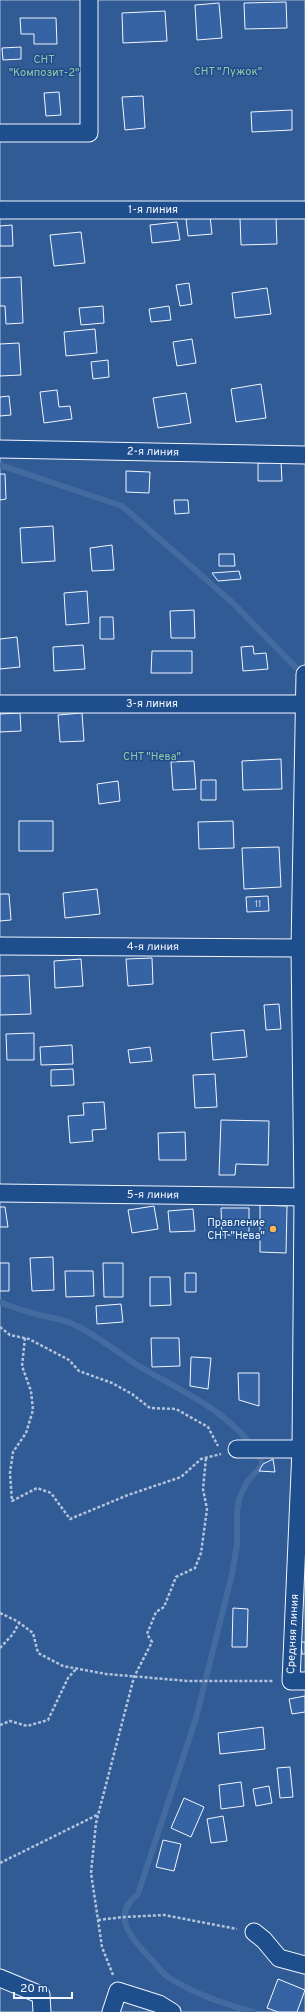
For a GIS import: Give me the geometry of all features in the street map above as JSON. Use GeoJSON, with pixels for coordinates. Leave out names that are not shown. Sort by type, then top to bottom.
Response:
{"type":"FeatureCollection","features":[{"type":"Feature","properties":{"kind":"street"},"geometry":{"type":"LineString","coordinates":[[0,133],[89,133],[89,0]]}},
{"type":"Feature","properties":{"kind":"street","name":"1-я линия"},"geometry":{"type":"LineString","coordinates":[[0,210],[305,210]]}},
{"type":"Feature","properties":{"kind":"street","name":"2-я линия"},"geometry":{"type":"LineString","coordinates":[[0,450],[305,455]]}},
{"type":"Feature","properties":{"kind":"street","name":"Средняя линия"},"geometry":{"type":"LineString","coordinates":[[298,1681],[303,1449],[304,1197],[302,948],[305,674]]}},
{"type":"Feature","properties":{"kind":"street","name":"3-я линия"},"geometry":{"type":"LineString","coordinates":[[0,704],[305,704]]}},
{"type":"Feature","properties":{"kind":"street","name":"4-я линия"},"geometry":{"type":"LineString","coordinates":[[0,946],[302,948]]}},
{"type":"Feature","properties":{"kind":"street","name":"5-я линия"},"geometry":{"type":"LineString","coordinates":[[0,1193],[304,1197]]}},
{"type":"Feature","properties":{"kind":"street"},"geometry":{"type":"LineString","coordinates":[[234,1451],[303,1449]]}},
{"type":"Feature","properties":{"kind":"street"},"geometry":{"type":"LineString","coordinates":[[254,1932],[264,1940],[279,1958],[305,1965]]}},
{"type":"Feature","properties":{"kind":"street"},"geometry":{"type":"LineString","coordinates":[[0,1978],[41,1995],[42,2012]]}},
{"type":"Feature","properties":{"kind":"street"},"geometry":{"type":"LineString","coordinates":[[111,2012],[118,1991],[159,2004],[172,2012]]}},
{"type":"Feature","properties":{"kind":"path"},"geometry":{"type":"LineString","coordinates":[[0,1327],[10,1335],[25,1338],[69,1360],[79,1371],[112,1383],[132,1394],[150,1408],[176,1409],[208,1427],[234,1451]]}},
{"type":"Feature","properties":{"kind":"path"},"geometry":{"type":"LineString","coordinates":[[25,1338],[22,1366],[31,1391],[33,1410],[26,1433],[13,1452],[10,1473],[12,1501],[37,1488],[51,1492],[70,1519],[128,1495],[181,1477],[201,1459],[234,1451]]}},
{"type":"Feature","properties":{"kind":"path"},"geometry":{"type":"LineString","coordinates":[[118,1991],[102,1947],[92,1873],[98,1815],[134,1677],[152,1642],[148,1634],[156,1612],[164,1607],[176,1576],[195,1568],[200,1552],[207,1508],[203,1489],[206,1458]]}},
{"type":"Feature","properties":{"kind":"path"},"geometry":{"type":"LineString","coordinates":[[0,1613],[19,1623],[33,1633],[38,1652],[63,1666],[134,1677],[188,1681],[298,1681]]}},
{"type":"Feature","properties":{"kind":"path"},"geometry":{"type":"LineString","coordinates":[[0,1648],[13,1634],[19,1623]]}},
{"type":"Feature","properties":{"kind":"path"},"geometry":{"type":"LineString","coordinates":[[0,1725],[10,1721],[28,1726],[48,1720],[68,1678],[77,1668]]}},
{"type":"Feature","properties":{"kind":"path"},"geometry":{"type":"LineString","coordinates":[[0,1863],[98,1815]]}},
{"type":"Feature","properties":{"kind":"path"},"geometry":{"type":"LineString","coordinates":[[98,1920],[164,1915],[254,1932]]}},
{"type":"Feature","properties":{"kind":"green space","name":"СНТ \"Нева\""},"geometry":{"type":"Polygon","coordinates":[[[0,0],[305,0],[305,2012],[0,2012],[0,0]]]}},
{"type":"Feature","properties":{"kind":"building"},"geometry":{"type":"Polygon","coordinates":[[[286,2],[287,28],[245,29],[244,3],[286,2]]]}},
{"type":"Feature","properties":{"kind":"building"},"geometry":{"type":"Polygon","coordinates":[[[219,3],[222,38],[197,40],[195,5],[219,3]]]}},
{"type":"Feature","properties":{"kind":"building"},"geometry":{"type":"Polygon","coordinates":[[[165,11],[167,41],[123,43],[122,13],[165,11]]]}},
{"type":"Feature","properties":{"kind":"building"},"geometry":{"type":"Polygon","coordinates":[[[20,18],[56,18],[57,44],[34,44],[34,34],[21,34],[20,18]]]}},
{"type":"Feature","properties":{"kind":"building"},"geometry":{"type":"Polygon","coordinates":[[[21,47],[21,59],[3,60],[2,48],[21,47]]]}},
{"type":"Feature","properties":{"kind":"building"},"geometry":{"type":"Polygon","coordinates":[[[59,92],[61,115],[46,116],[44,93],[59,92]]]}},
{"type":"Feature","properties":{"kind":"building"},"geometry":{"type":"Polygon","coordinates":[[[143,96],[145,128],[125,130],[122,97],[143,96]]]}},
{"type":"Feature","properties":{"kind":"building"},"geometry":{"type":"Polygon","coordinates":[[[292,110],[292,130],[252,132],[251,112],[292,110]]]}},
{"type":"Feature","properties":{"kind":"building"},"geometry":{"type":"Polygon","coordinates":[[[210,216],[212,234],[188,236],[186,219],[210,216]]]}},
{"type":"Feature","properties":{"kind":"building"},"geometry":{"type":"Polygon","coordinates":[[[276,217],[277,244],[241,245],[240,218],[276,217]]]}},
{"type":"Feature","properties":{"kind":"building"},"geometry":{"type":"Polygon","coordinates":[[[177,222],[180,240],[152,243],[150,225],[177,222]]]}},
{"type":"Feature","properties":{"kind":"building"},"geometry":{"type":"Polygon","coordinates":[[[12,225],[13,246],[0,246],[0,226],[12,225]]]}},
{"type":"Feature","properties":{"kind":"building"},"geometry":{"type":"Polygon","coordinates":[[[81,232],[85,263],[54,266],[50,235],[81,232]]]}},
{"type":"Feature","properties":{"kind":"building"},"geometry":{"type":"Polygon","coordinates":[[[21,277],[23,323],[6,324],[5,306],[0,306],[0,278],[21,277]]]}},
{"type":"Feature","properties":{"kind":"building"},"geometry":{"type":"Polygon","coordinates":[[[189,283],[192,304],[180,306],[176,285],[189,283]]]}},
{"type":"Feature","properties":{"kind":"building"},"geometry":{"type":"Polygon","coordinates":[[[267,288],[271,314],[235,318],[232,293],[267,288]]]}},
{"type":"Feature","properties":{"kind":"building"},"geometry":{"type":"Polygon","coordinates":[[[103,306],[104,323],[81,325],[79,308],[103,306]]]}},
{"type":"Feature","properties":{"kind":"building"},"geometry":{"type":"Polygon","coordinates":[[[169,306],[171,320],[151,322],[149,309],[169,306]]]}},
{"type":"Feature","properties":{"kind":"building"},"geometry":{"type":"Polygon","coordinates":[[[95,329],[97,353],[66,356],[64,332],[95,329]]]}},
{"type":"Feature","properties":{"kind":"building"},"geometry":{"type":"Polygon","coordinates":[[[192,339],[196,363],[177,366],[173,342],[192,339]]]}},
{"type":"Feature","properties":{"kind":"building"},"geometry":{"type":"Polygon","coordinates":[[[19,343],[21,375],[0,376],[0,344],[19,343]]]}},
{"type":"Feature","properties":{"kind":"building"},"geometry":{"type":"Polygon","coordinates":[[[108,360],[109,377],[93,379],[91,362],[108,360]]]}},
{"type":"Feature","properties":{"kind":"building"},"geometry":{"type":"Polygon","coordinates":[[[261,384],[266,418],[236,422],[231,389],[261,384]]]}},
{"type":"Feature","properties":{"kind":"building"},"geometry":{"type":"Polygon","coordinates":[[[57,390],[59,407],[70,406],[72,419],[44,423],[40,392],[57,390]]]}},
{"type":"Feature","properties":{"kind":"building"},"geometry":{"type":"Polygon","coordinates":[[[186,393],[191,423],[158,428],[153,398],[186,393]]]}},
{"type":"Feature","properties":{"kind":"building"},"geometry":{"type":"Polygon","coordinates":[[[9,396],[11,415],[0,416],[0,397],[9,396]]]}},
{"type":"Feature","properties":{"kind":"building"},"geometry":{"type":"Polygon","coordinates":[[[281,462],[282,481],[258,481],[258,463],[281,462]]]}},
{"type":"Feature","properties":{"kind":"building"},"geometry":{"type":"Polygon","coordinates":[[[126,471],[150,472],[149,493],[126,492],[126,471]]]}},
{"type":"Feature","properties":{"kind":"building"},"geometry":{"type":"Polygon","coordinates":[[[0,474],[5,474],[6,499],[0,500],[0,474]]]}},
{"type":"Feature","properties":{"kind":"building"},"geometry":{"type":"Polygon","coordinates":[[[174,500],[188,500],[189,513],[175,514],[174,500]]]}},
{"type":"Feature","properties":{"kind":"building"},"geometry":{"type":"Polygon","coordinates":[[[53,526],[55,561],[22,563],[20,528],[53,526]]]}},
{"type":"Feature","properties":{"kind":"building"},"geometry":{"type":"Polygon","coordinates":[[[112,545],[114,570],[92,571],[90,548],[112,545]]]}},
{"type":"Feature","properties":{"kind":"building"},"geometry":{"type":"Polygon","coordinates":[[[219,554],[234,554],[235,566],[219,566],[219,554]]]}},
{"type":"Feature","properties":{"kind":"building"},"geometry":{"type":"Polygon","coordinates":[[[239,571],[241,579],[218,581],[212,573],[239,571]]]}},
{"type":"Feature","properties":{"kind":"building"},"geometry":{"type":"Polygon","coordinates":[[[87,591],[89,623],[66,625],[64,593],[87,591]]]}},
{"type":"Feature","properties":{"kind":"building"},"geometry":{"type":"Polygon","coordinates":[[[194,610],[195,638],[171,638],[170,611],[194,610]]]}},
{"type":"Feature","properties":{"kind":"building"},"geometry":{"type":"Polygon","coordinates":[[[100,617],[113,617],[114,639],[100,639],[100,617]]]}},
{"type":"Feature","properties":{"kind":"building"},"geometry":{"type":"Polygon","coordinates":[[[17,637],[20,667],[0,669],[0,639],[17,637]]]}},
{"type":"Feature","properties":{"kind":"building"},"geometry":{"type":"Polygon","coordinates":[[[83,645],[85,669],[54,671],[53,647],[83,645]]]}},
{"type":"Feature","properties":{"kind":"building"},"geometry":{"type":"Polygon","coordinates":[[[253,646],[254,654],[266,653],[268,669],[243,671],[241,647],[253,646]]]}},
{"type":"Feature","properties":{"kind":"building"},"geometry":{"type":"Polygon","coordinates":[[[152,651],[192,651],[192,673],[151,673],[152,651]]]}},
{"type":"Feature","properties":{"kind":"building"},"geometry":{"type":"Polygon","coordinates":[[[20,713],[21,731],[0,732],[0,714],[20,713]]]}},
{"type":"Feature","properties":{"kind":"building"},"geometry":{"type":"Polygon","coordinates":[[[82,713],[84,741],[60,742],[58,715],[82,713]]]}},
{"type":"Feature","properties":{"kind":"building"},"geometry":{"type":"Polygon","coordinates":[[[281,759],[282,789],[243,790],[242,761],[281,759]]]}},
{"type":"Feature","properties":{"kind":"building"},"geometry":{"type":"Polygon","coordinates":[[[194,761],[196,789],[173,790],[171,762],[194,761]]]}},
{"type":"Feature","properties":{"kind":"building"},"geometry":{"type":"Polygon","coordinates":[[[201,780],[216,780],[216,800],[201,800],[201,780]]]}},
{"type":"Feature","properties":{"kind":"building"},"geometry":{"type":"Polygon","coordinates":[[[118,781],[120,801],[99,804],[97,784],[118,781]]]}},
{"type":"Feature","properties":{"kind":"building"},"geometry":{"type":"Polygon","coordinates":[[[19,821],[53,821],[53,851],[19,851],[19,821]]]}},
{"type":"Feature","properties":{"kind":"building"},"geometry":{"type":"Polygon","coordinates":[[[233,821],[234,848],[199,849],[198,822],[233,821]]]}},
{"type":"Feature","properties":{"kind":"building"},"geometry":{"type":"Polygon","coordinates":[[[279,847],[281,887],[244,889],[242,848],[279,847]]]}},
{"type":"Feature","properties":{"kind":"building"},"geometry":{"type":"Polygon","coordinates":[[[97,889],[100,914],[65,918],[63,893],[97,889]]]}},
{"type":"Feature","properties":{"kind":"building"},"geometry":{"type":"Polygon","coordinates":[[[0,894],[9,894],[11,920],[0,921],[0,894]]]}},
{"type":"Feature","properties":{"kind":"building"},"geometry":{"type":"Polygon","coordinates":[[[268,896],[269,911],[247,912],[246,897],[268,896]]]}},
{"type":"Feature","properties":{"kind":"building"},"geometry":{"type":"Polygon","coordinates":[[[152,958],[153,984],[128,986],[126,959],[152,958]]]}},
{"type":"Feature","properties":{"kind":"building"},"geometry":{"type":"Polygon","coordinates":[[[81,959],[83,986],[55,988],[54,961],[81,959]]]}},
{"type":"Feature","properties":{"kind":"building"},"geometry":{"type":"Polygon","coordinates":[[[29,975],[31,1014],[0,1015],[0,976],[29,975]]]}},
{"type":"Feature","properties":{"kind":"building"},"geometry":{"type":"Polygon","coordinates":[[[279,1004],[281,1029],[266,1030],[264,1005],[279,1004]]]}},
{"type":"Feature","properties":{"kind":"building"},"geometry":{"type":"Polygon","coordinates":[[[244,1030],[247,1057],[213,1060],[211,1033],[244,1030]]]}},
{"type":"Feature","properties":{"kind":"building"},"geometry":{"type":"Polygon","coordinates":[[[34,1033],[34,1060],[7,1060],[6,1034],[34,1033]]]}},
{"type":"Feature","properties":{"kind":"building"},"geometry":{"type":"Polygon","coordinates":[[[72,1045],[73,1064],[41,1065],[40,1047],[72,1045]]]}},
{"type":"Feature","properties":{"kind":"building"},"geometry":{"type":"Polygon","coordinates":[[[150,1047],[152,1061],[130,1063],[128,1050],[150,1047]]]}},
{"type":"Feature","properties":{"kind":"building"},"geometry":{"type":"Polygon","coordinates":[[[73,1069],[74,1085],[51,1086],[51,1070],[73,1069]]]}},
{"type":"Feature","properties":{"kind":"building"},"geometry":{"type":"Polygon","coordinates":[[[215,1074],[217,1107],[195,1108],[193,1075],[215,1074]]]}},
{"type":"Feature","properties":{"kind":"building"},"geometry":{"type":"Polygon","coordinates":[[[104,1102],[106,1129],[92,1130],[93,1141],[70,1143],[68,1116],[84,1115],[83,1103],[104,1102]]]}},
{"type":"Feature","properties":{"kind":"building"},"geometry":{"type":"Polygon","coordinates":[[[221,1120],[269,1121],[268,1165],[236,1164],[235,1175],[219,1175],[221,1120]]]}},
{"type":"Feature","properties":{"kind":"building"},"geometry":{"type":"Polygon","coordinates":[[[185,1132],[186,1160],[159,1160],[158,1133],[185,1132]]]}},
{"type":"Feature","properties":{"kind":"building","name":"Правление СНТ \"Нева\""},"geometry":{"type":"Polygon","coordinates":[[[260,1205],[287,1206],[286,1253],[260,1252],[260,1205]]]}},
{"type":"Feature","properties":{"kind":"building"},"geometry":{"type":"Polygon","coordinates":[[[154,1206],[158,1229],[132,1233],[128,1210],[154,1206]]]}},
{"type":"Feature","properties":{"kind":"building"},"geometry":{"type":"Polygon","coordinates":[[[0,1207],[5,1207],[8,1227],[0,1227],[0,1207]]]}},
{"type":"Feature","properties":{"kind":"building"},"geometry":{"type":"Polygon","coordinates":[[[221,1208],[249,1208],[249,1235],[222,1235],[221,1208]]]}},
{"type":"Feature","properties":{"kind":"building"},"geometry":{"type":"Polygon","coordinates":[[[193,1209],[195,1231],[170,1232],[168,1211],[193,1209]]]}},
{"type":"Feature","properties":{"kind":"building"},"geometry":{"type":"Polygon","coordinates":[[[53,1257],[54,1290],[32,1291],[30,1258],[53,1257]]]}},
{"type":"Feature","properties":{"kind":"building"},"geometry":{"type":"Polygon","coordinates":[[[0,1263],[9,1263],[9,1291],[0,1291],[0,1263]]]}},
{"type":"Feature","properties":{"kind":"building"},"geometry":{"type":"Polygon","coordinates":[[[103,1263],[123,1263],[123,1297],[104,1297],[103,1263]]]}},
{"type":"Feature","properties":{"kind":"building"},"geometry":{"type":"Polygon","coordinates":[[[65,1271],[93,1271],[94,1296],[66,1297],[65,1271]]]}},
{"type":"Feature","properties":{"kind":"building"},"geometry":{"type":"Polygon","coordinates":[[[185,1273],[196,1273],[196,1292],[185,1292],[185,1273]]]}},
{"type":"Feature","properties":{"kind":"building"},"geometry":{"type":"Polygon","coordinates":[[[150,1277],[170,1277],[171,1305],[150,1306],[150,1277]]]}},
{"type":"Feature","properties":{"kind":"building"},"geometry":{"type":"Polygon","coordinates":[[[121,1304],[123,1322],[97,1324],[96,1306],[121,1304]]]}},
{"type":"Feature","properties":{"kind":"building"},"geometry":{"type":"Polygon","coordinates":[[[151,1338],[179,1338],[180,1366],[152,1367],[151,1338]]]}},
{"type":"Feature","properties":{"kind":"building"},"geometry":{"type":"Polygon","coordinates":[[[191,1357],[211,1358],[208,1389],[190,1386],[191,1357]]]}},
{"type":"Feature","properties":{"kind":"building"},"geometry":{"type":"Polygon","coordinates":[[[238,1373],[259,1373],[259,1406],[239,1400],[238,1373]]]}},
{"type":"Feature","properties":{"kind":"building"},"geometry":{"type":"Polygon","coordinates":[[[273,1459],[275,1472],[259,1471],[263,1464],[273,1459]]]}},
{"type":"Feature","properties":{"kind":"building"},"geometry":{"type":"Polygon","coordinates":[[[233,1608],[248,1609],[247,1647],[232,1647],[233,1608]]]}},
{"type":"Feature","properties":{"kind":"building"},"geometry":{"type":"Polygon","coordinates":[[[301,1642],[305,1642],[305,1654],[302,1654],[301,1642]]]}},
{"type":"Feature","properties":{"kind":"building"},"geometry":{"type":"Polygon","coordinates":[[[305,1696],[305,1712],[292,1714],[289,1699],[305,1696]]]}},
{"type":"Feature","properties":{"kind":"building"},"geometry":{"type":"Polygon","coordinates":[[[263,1727],[265,1749],[220,1754],[218,1733],[263,1727]]]}},
{"type":"Feature","properties":{"kind":"building"},"geometry":{"type":"Polygon","coordinates":[[[290,1767],[293,1797],[280,1798],[277,1768],[290,1767]]]}},
{"type":"Feature","properties":{"kind":"building"},"geometry":{"type":"Polygon","coordinates":[[[241,1782],[244,1806],[221,1809],[219,1785],[241,1782]]]}},
{"type":"Feature","properties":{"kind":"building"},"geometry":{"type":"Polygon","coordinates":[[[269,1786],[272,1803],[256,1806],[253,1789],[269,1786]]]}},
{"type":"Feature","properties":{"kind":"building"},"geometry":{"type":"Polygon","coordinates":[[[184,1798],[204,1807],[191,1837],[171,1828],[184,1798]]]}},
{"type":"Feature","properties":{"kind":"building"},"geometry":{"type":"Polygon","coordinates":[[[223,1816],[227,1841],[211,1843],[207,1819],[223,1816]]]}},
{"type":"Feature","properties":{"kind":"building"},"geometry":{"type":"Polygon","coordinates":[[[163,1840],[181,1844],[174,1871],[156,1867],[163,1840]]]}},
{"type":"Feature","properties":{"kind":"building"},"geometry":{"type":"Polygon","coordinates":[[[278,1979],[305,1990],[297,2012],[278,2012],[267,2008],[278,1979]]]}},
{"type":"Feature","properties":{"kind":"waterway"},"geometry":{"type":"LineString","coordinates":[[0,465],[122,506],[233,603],[303,675]]}},
{"type":"Feature","properties":{"kind":"waterway"},"geometry":{"type":"LineString","coordinates":[[0,1302],[28,1312],[68,1322],[89,1332],[134,1363],[188,1394],[223,1417],[238,1430],[252,1446],[263,1464],[247,1482],[239,1499],[237,1512],[237,1545],[232,1574],[196,1718],[138,1894],[125,1910],[124,1918],[130,1934],[160,1970],[168,1977],[188,1989],[209,1998],[253,2012]]}},
{"type":"Feature","properties":{"kind":"place","name":"Правление СНТ \"Нева\""},"geometry":{"type":"Point","coordinates":[273,1229]}},
{"type":"Feature","properties":{"kind":"park label","name":"СНТ \"Композит-2\""},"geometry":{"type":"Point","coordinates":[44,66]}},
{"type":"Feature","properties":{"kind":"park label","name":"СНТ \"Лужок\""},"geometry":{"type":"Point","coordinates":[228,72]}}]}
